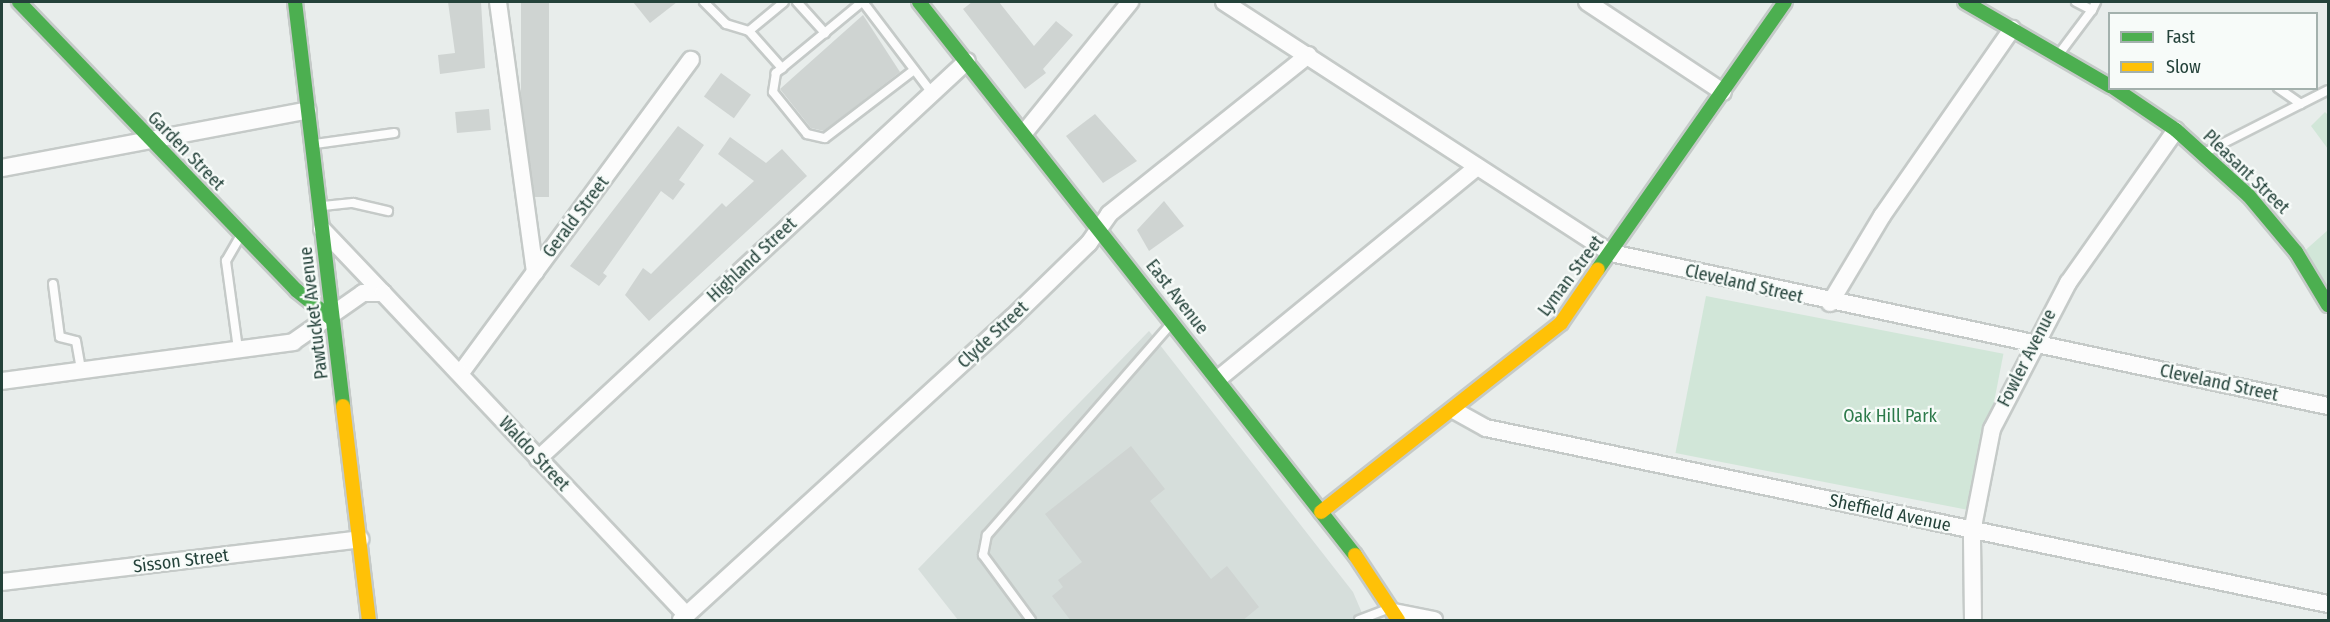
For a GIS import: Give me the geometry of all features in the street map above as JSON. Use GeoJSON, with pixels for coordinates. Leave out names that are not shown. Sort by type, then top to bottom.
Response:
{"type":"FeatureCollection","features":[{"type":"Feature","properties":{"kind":"main road","name":"Garden Street"},"geometry":{"type":"LineString","coordinates":[[19,2],[242,235],[332,319]]}},
{"type":"Feature","properties":{"kind":"main road","name":"Pawtucket Avenue"},"geometry":{"type":"LineString","coordinates":[[295,2],[369,621]]}},
{"type":"Feature","properties":{"kind":"main road","name":"East Avenue"},"geometry":{"type":"LineString","coordinates":[[919,2],[1098,224],[1321,512],[1394,613]]}},
{"type":"Feature","properties":{"kind":"main road","name":"Lyman Street"},"geometry":{"type":"LineString","coordinates":[[1321,512],[1455,411],[1561,323],[1785,2]]}},
{"type":"Feature","properties":{"kind":"main road"},"geometry":{"type":"LineString","coordinates":[[1965,2],[2108,85]]}},
{"type":"Feature","properties":{"kind":"main road","name":"Pleasant Street"},"geometry":{"type":"LineString","coordinates":[[2117,90],[2176,130],[2204,154],[2274,223],[2328,305]]}},
{"type":"Feature","properties":{"kind":"street"},"geometry":{"type":"LineString","coordinates":[[498,2],[535,272]]}},
{"type":"Feature","properties":{"kind":"street"},"geometry":{"type":"LineString","coordinates":[[1024,133],[1130,2]]}},
{"type":"Feature","properties":{"kind":"street","name":"Cleveland Street"},"geometry":{"type":"LineString","coordinates":[[1224,2],[1611,254],[1830,303],[2328,406]]}},
{"type":"Feature","properties":{"kind":"street"},"geometry":{"type":"LineString","coordinates":[[1587,2],[1723,92]]}},
{"type":"Feature","properties":{"kind":"street"},"geometry":{"type":"LineString","coordinates":[[1830,303],[1882,216],[2012,29]]}},
{"type":"Feature","properties":{"kind":"street","name":"Clyde Street"},"geometry":{"type":"LineString","coordinates":[[684,618],[1013,317],[1089,243],[1098,224],[1308,55]]}},
{"type":"Feature","properties":{"kind":"street","name":"Gerald Street"},"geometry":{"type":"LineString","coordinates":[[460,374],[691,60]]}},
{"type":"Feature","properties":{"kind":"street","name":"Highland Street"},"geometry":{"type":"LineString","coordinates":[[537,459],[967,61]]}},
{"type":"Feature","properties":{"kind":"street"},"geometry":{"type":"LineString","coordinates":[[2,168],[308,110]]}},
{"type":"Feature","properties":{"kind":"street","name":"Fowler Avenue"},"geometry":{"type":"LineString","coordinates":[[1973,621],[1972,532],[1992,429],[2032,345],[2068,283],[2176,130]]}},
{"type":"Feature","properties":{"kind":"street"},"geometry":{"type":"LineString","coordinates":[[1218,379],[1477,167]]}},
{"type":"Feature","properties":{"kind":"street","name":"Waldo Street"},"geometry":{"type":"LineString","coordinates":[[322,229],[460,374],[684,618]]}},
{"type":"Feature","properties":{"kind":"street"},"geometry":{"type":"LineString","coordinates":[[2,381],[293,342],[332,319],[363,293],[383,292]]}},
{"type":"Feature","properties":{"kind":"street","name":"Sheffield Avenue"},"geometry":{"type":"LineString","coordinates":[[1455,411],[1486,428],[1972,532],[2328,604]]}},
{"type":"Feature","properties":{"kind":"street","name":"Sisson Street"},"geometry":{"type":"LineString","coordinates":[[2,582],[360,539]]}},
{"type":"Feature","properties":{"kind":"street"},"geometry":{"type":"LineString","coordinates":[[1394,613],[1434,621]]}},
{"type":"Feature","properties":{"kind":"lane"},"geometry":{"type":"LineString","coordinates":[[704,2],[726,24],[749,31],[782,68]]}},
{"type":"Feature","properties":{"kind":"lane"},"geometry":{"type":"LineString","coordinates":[[749,31],[784,2]]}},
{"type":"Feature","properties":{"kind":"lane"},"geometry":{"type":"LineString","coordinates":[[797,2],[825,33]]}},
{"type":"Feature","properties":{"kind":"lane"},"geometry":{"type":"LineString","coordinates":[[914,70],[825,138],[807,134],[773,92],[776,73],[863,2],[932,93]]}},
{"type":"Feature","properties":{"kind":"lane"},"geometry":{"type":"LineString","coordinates":[[2058,55],[2094,6],[2076,2]]}},
{"type":"Feature","properties":{"kind":"lane"},"geometry":{"type":"LineString","coordinates":[[2281,90],[2301,104]]}},
{"type":"Feature","properties":{"kind":"lane"},"geometry":{"type":"LineString","coordinates":[[2204,154],[2328,90]]}},
{"type":"Feature","properties":{"kind":"lane"},"geometry":{"type":"LineString","coordinates":[[312,144],[394,133]]}},
{"type":"Feature","properties":{"kind":"lane"},"geometry":{"type":"LineString","coordinates":[[319,207],[353,202],[388,211]]}},
{"type":"Feature","properties":{"kind":"lane"},"geometry":{"type":"LineString","coordinates":[[238,349],[226,261],[242,235]]}},
{"type":"Feature","properties":{"kind":"lane"},"geometry":{"type":"LineString","coordinates":[[53,284],[60,338],[76,341],[81,370]]}},
{"type":"Feature","properties":{"kind":"lane"},"geometry":{"type":"LineString","coordinates":[[1031,621],[983,555],[987,535],[1173,322]]}},
{"type":"Feature","properties":{"kind":"lane"},"geometry":{"type":"LineString","coordinates":[[1359,621],[1394,613]]}},
{"type":"Feature","properties":{"kind":"shaded area"},"geometry":{"type":"Polygon","coordinates":[[[1149,331],[1353,592],[1365,620],[958,620],[918,569],[1149,331]]]}},
{"type":"Feature","properties":{"kind":"green space"},"geometry":{"type":"Polygon","coordinates":[[[2325,112],[2328,115],[2328,149],[2311,126],[2325,112]]]}},
{"type":"Feature","properties":{"kind":"green space"},"geometry":{"type":"Polygon","coordinates":[[[2328,230],[2328,299],[2301,254],[2328,230]]]}},
{"type":"Feature","properties":{"kind":"green space","name":"Oak Hill Park"},"geometry":{"type":"Polygon","coordinates":[[[1706,296],[2003,354],[1973,511],[1675,453],[1706,296]]]}},
{"type":"Feature","properties":{"kind":"building"},"geometry":{"type":"Polygon","coordinates":[[[448,2],[481,2],[485,68],[440,74],[438,55],[455,53],[448,2]]]}},
{"type":"Feature","properties":{"kind":"building"},"geometry":{"type":"Polygon","coordinates":[[[521,2],[549,2],[549,197],[521,197],[521,2]]]}},
{"type":"Feature","properties":{"kind":"building"},"geometry":{"type":"Polygon","coordinates":[[[633,2],[677,2],[650,23],[633,2]]]}},
{"type":"Feature","properties":{"kind":"building"},"geometry":{"type":"Polygon","coordinates":[[[972,2],[999,2],[1034,46],[1056,21],[1073,35],[1043,69],[1046,73],[1025,89],[963,9],[972,2]]]}},
{"type":"Feature","properties":{"kind":"building"},"geometry":{"type":"Polygon","coordinates":[[[863,15],[900,72],[824,131],[811,128],[780,89],[863,15]]]}},
{"type":"Feature","properties":{"kind":"building"},"geometry":{"type":"Polygon","coordinates":[[[721,73],[751,95],[734,118],[704,96],[721,73]]]}},
{"type":"Feature","properties":{"kind":"building"},"geometry":{"type":"Polygon","coordinates":[[[489,109],[491,130],[457,133],[455,112],[489,109]]]}},
{"type":"Feature","properties":{"kind":"building"},"geometry":{"type":"Polygon","coordinates":[[[1095,114],[1137,161],[1103,183],[1066,136],[1095,114]]]}},
{"type":"Feature","properties":{"kind":"building"},"geometry":{"type":"Polygon","coordinates":[[[678,126],[704,145],[679,180],[685,184],[673,200],[661,191],[603,273],[607,276],[599,286],[570,266],[678,126]]]}},
{"type":"Feature","properties":{"kind":"building"},"geometry":{"type":"Polygon","coordinates":[[[730,137],[766,163],[782,149],[807,176],[649,321],[625,295],[643,268],[651,274],[722,203],[726,207],[754,181],[718,154],[730,137]]]}},
{"type":"Feature","properties":{"kind":"building"},"geometry":{"type":"Polygon","coordinates":[[[1164,201],[1184,226],[1149,251],[1137,230],[1164,201]]]}},
{"type":"Feature","properties":{"kind":"building"},"geometry":{"type":"Polygon","coordinates":[[[1131,446],[1165,489],[1150,501],[1211,579],[1227,566],[1259,607],[1242,621],[1071,621],[1052,596],[1063,587],[1058,580],[1082,562],[1045,514],[1131,446]]]}},
{"type":"Feature","properties":{"kind":"traffic: fast"},"geometry":{"type":"LineString","coordinates":[[19,2],[296,290],[332,319]]}},
{"type":"Feature","properties":{"kind":"traffic: fast"},"geometry":{"type":"LineString","coordinates":[[295,2],[343,406]]}},
{"type":"Feature","properties":{"kind":"traffic: fast"},"geometry":{"type":"LineString","coordinates":[[919,2],[1355,555]]}},
{"type":"Feature","properties":{"kind":"traffic: fast"},"geometry":{"type":"LineString","coordinates":[[1598,269],[1785,2]]}},
{"type":"Feature","properties":{"kind":"traffic: fast"},"geometry":{"type":"LineString","coordinates":[[1965,2],[2108,85]]}},
{"type":"Feature","properties":{"kind":"traffic: fast"},"geometry":{"type":"LineString","coordinates":[[2117,90],[2176,130],[2249,196],[2296,252],[2328,305]]}},
{"type":"Feature","properties":{"kind":"traffic: slow"},"geometry":{"type":"LineString","coordinates":[[1321,512],[1561,323],[1598,269]]}},
{"type":"Feature","properties":{"kind":"traffic: slow"},"geometry":{"type":"LineString","coordinates":[[343,406],[369,620]]}},
{"type":"Feature","properties":{"kind":"traffic: slow"},"geometry":{"type":"LineString","coordinates":[[1355,555],[1398,620]]}}]}
